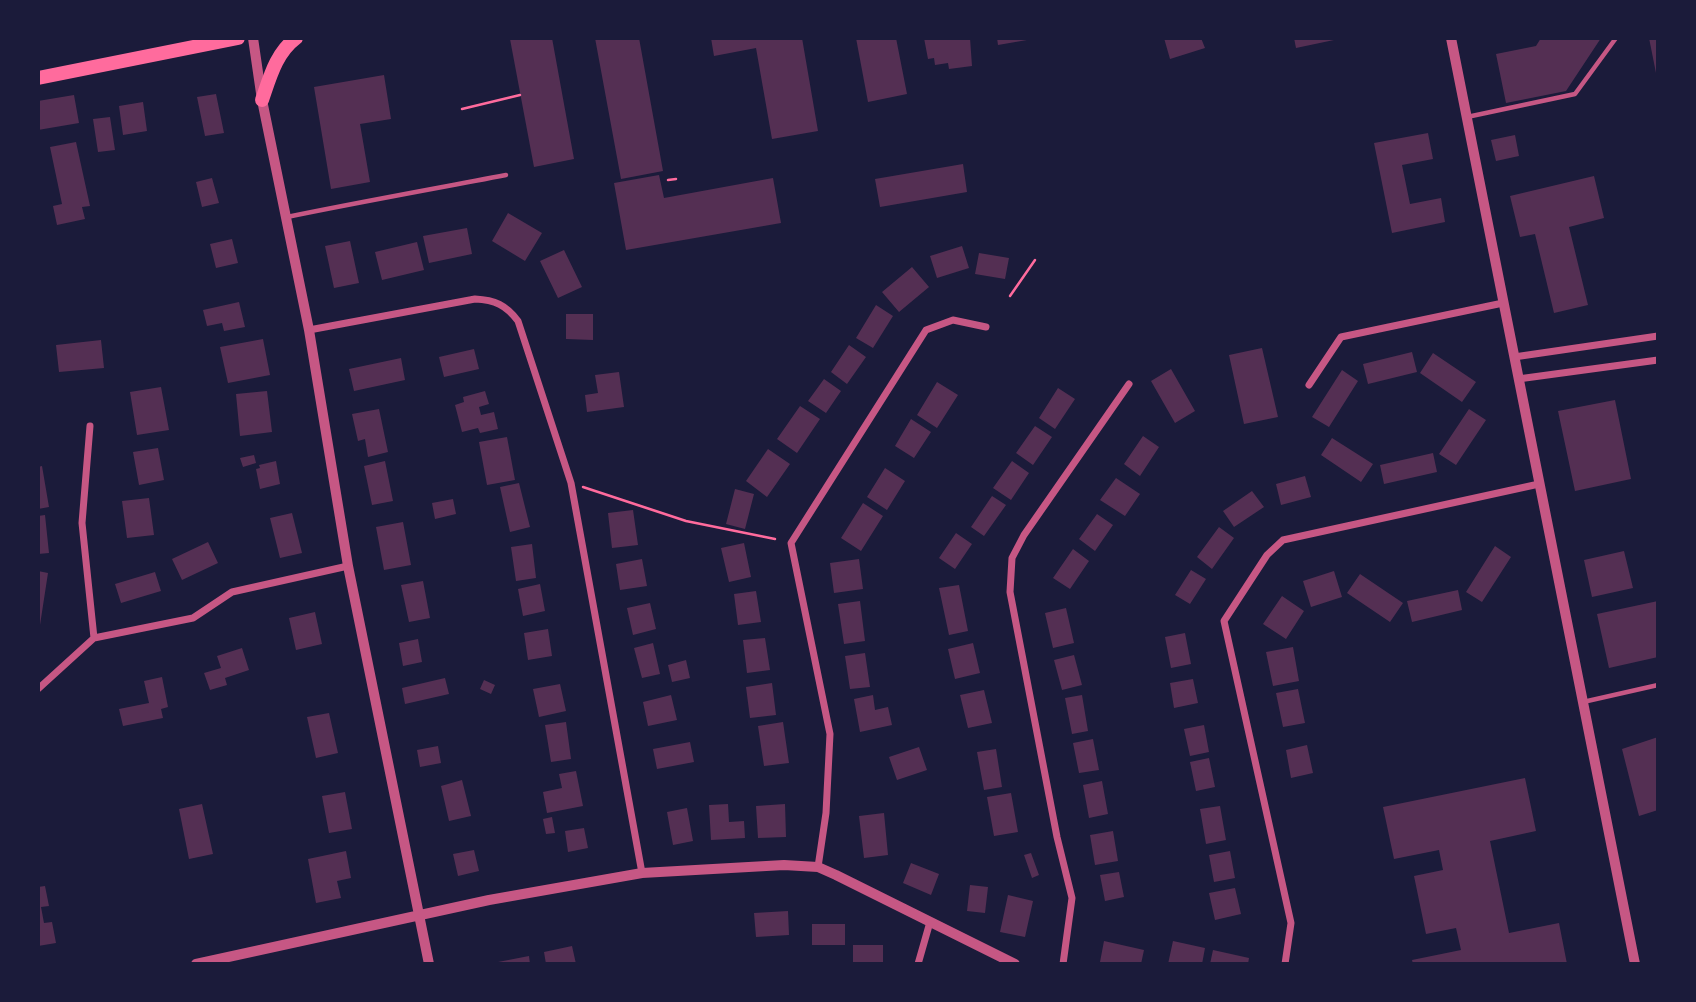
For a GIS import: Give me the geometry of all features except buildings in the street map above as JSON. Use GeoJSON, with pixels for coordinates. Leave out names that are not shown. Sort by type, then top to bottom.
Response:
{"type":"FeatureCollection","features":[{"type":"Feature","properties":{"kind":"main road"},"geometry":{"type":"LineString","coordinates":[[38,78],[238,38]]}},
{"type":"Feature","properties":{"kind":"main road"},"geometry":{"type":"LineString","coordinates":[[262,100],[273,68],[286,46],[296,38]]}},
{"type":"Feature","properties":{"kind":"street"},"geometry":{"type":"LineString","coordinates":[[253,38],[262,100],[309,330],[348,566],[429,964]]}},
{"type":"Feature","properties":{"kind":"street"},"geometry":{"type":"LineString","coordinates":[[1451,38],[1635,964]]}},
{"type":"Feature","properties":{"kind":"street"},"geometry":{"type":"LineString","coordinates":[[309,330],[475,299],[492,300],[508,309],[518,321],[571,482],[642,873]]}},
{"type":"Feature","properties":{"kind":"street"},"geometry":{"type":"LineString","coordinates":[[1308,384],[1341,337],[1503,303]]}},
{"type":"Feature","properties":{"kind":"street"},"geometry":{"type":"LineString","coordinates":[[817,867],[826,813],[830,734],[791,543],[926,330],[953,320],[986,327]]}},
{"type":"Feature","properties":{"kind":"street"},"geometry":{"type":"LineString","coordinates":[[1514,357],[1657,336]]}},
{"type":"Feature","properties":{"kind":"street"},"geometry":{"type":"LineString","coordinates":[[1518,379],[1657,360]]}},
{"type":"Feature","properties":{"kind":"street"},"geometry":{"type":"LineString","coordinates":[[1063,964],[1072,898],[1057,837],[1010,592],[1012,558],[1024,535],[1129,384]]}},
{"type":"Feature","properties":{"kind":"street"},"geometry":{"type":"LineString","coordinates":[[90,426],[82,523],[94,638]]}},
{"type":"Feature","properties":{"kind":"street"},"geometry":{"type":"LineString","coordinates":[[1285,964],[1291,923],[1224,621],[1267,555],[1283,540],[1539,484]]}},
{"type":"Feature","properties":{"kind":"street"},"geometry":{"type":"LineString","coordinates":[[38,689],[94,638],[193,618],[232,592],[348,566]]}},
{"type":"Feature","properties":{"kind":"street"},"geometry":{"type":"LineString","coordinates":[[196,964],[516,895],[642,873],[784,865],[817,867],[1016,964]]}},
{"type":"Feature","properties":{"kind":"street"},"geometry":{"type":"LineString","coordinates":[[918,964],[930,922]]}},
{"type":"Feature","properties":{"kind":"lane"},"geometry":{"type":"LineString","coordinates":[[1466,117],[1575,94],[1616,38]]}},
{"type":"Feature","properties":{"kind":"lane"},"geometry":{"type":"LineString","coordinates":[[286,218],[431,187],[506,175]]}},
{"type":"Feature","properties":{"kind":"lane"},"geometry":{"type":"LineString","coordinates":[[1583,702],[1657,685]]}},
{"type":"Feature","properties":{"kind":"path"},"geometry":{"type":"LineString","coordinates":[[462,109],[520,95]]}},
{"type":"Feature","properties":{"kind":"path"},"geometry":{"type":"LineString","coordinates":[[668,180],[676,179]]}},
{"type":"Feature","properties":{"kind":"path"},"geometry":{"type":"LineString","coordinates":[[1010,296],[1035,260]]}},
{"type":"Feature","properties":{"kind":"path"},"geometry":{"type":"LineString","coordinates":[[571,482],[686,521],[775,539]]}}]}
